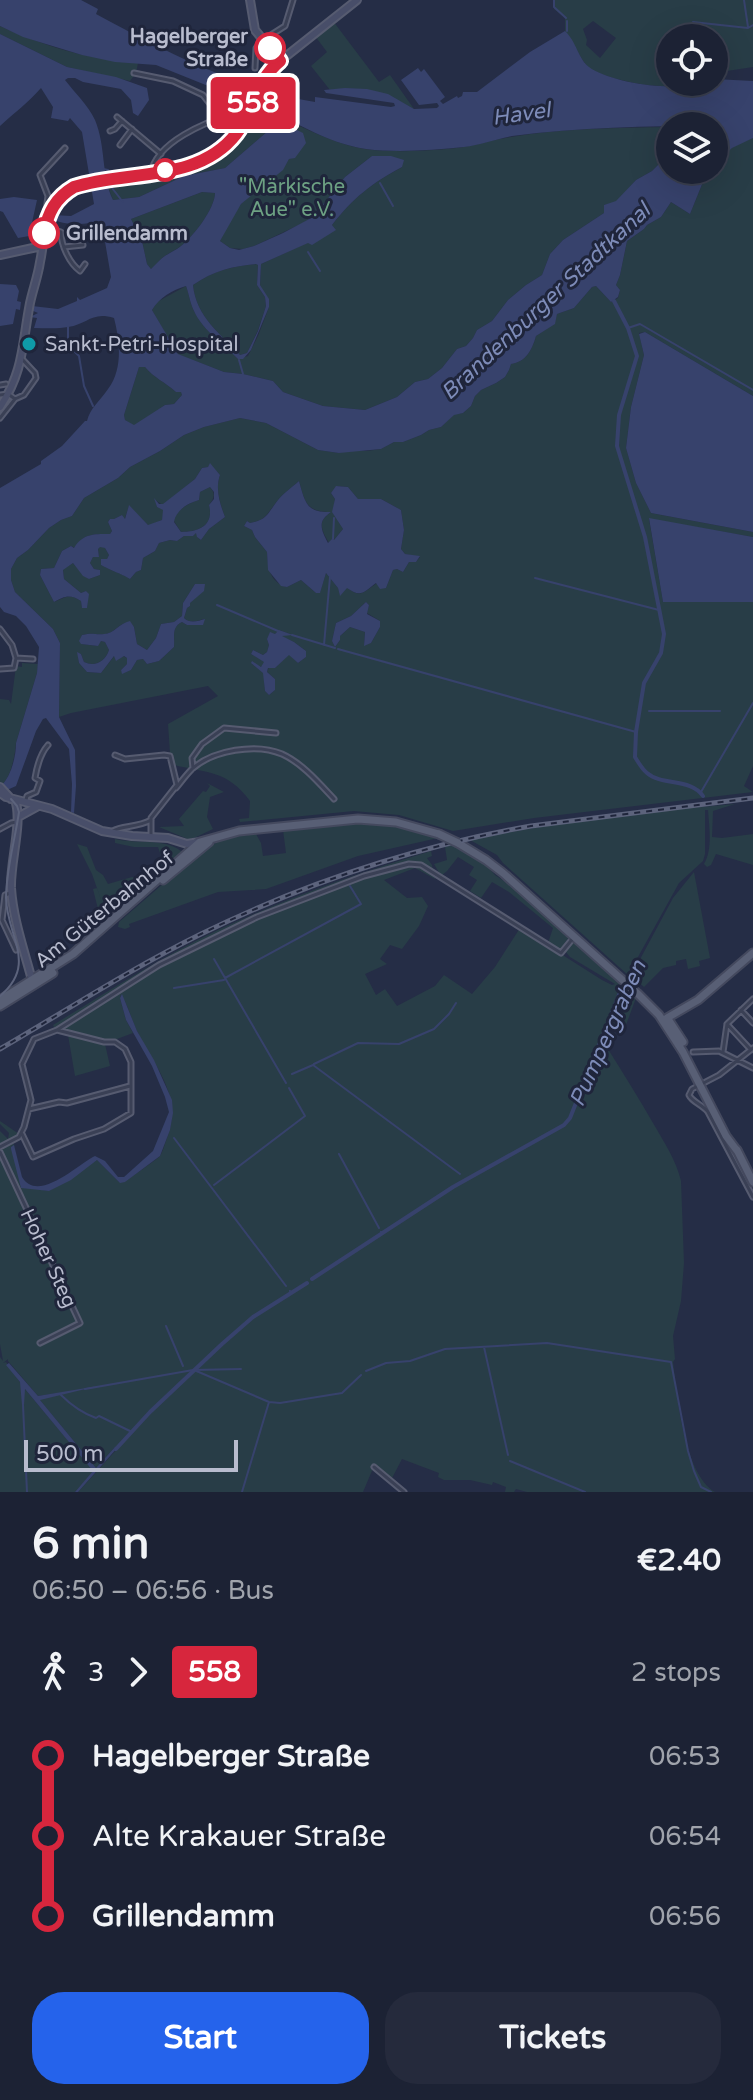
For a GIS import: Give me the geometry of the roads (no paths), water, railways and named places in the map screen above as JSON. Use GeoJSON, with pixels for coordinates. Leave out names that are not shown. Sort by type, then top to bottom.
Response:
{"type":"FeatureCollection","features":[{"type":"Feature","properties":{"kind":"main road"},"geometry":{"type":"LineString","coordinates":[[191,853],[200,842],[239,831],[358,819],[396,822],[439,834],[458,843],[503,873],[667,1023],[753,1182]]}},
{"type":"Feature","properties":{"kind":"main road"},"geometry":{"type":"LineString","coordinates":[[191,853],[218,837]]}},
{"type":"Feature","properties":{"kind":"main road","name":"Am Güterbahnhof"},"geometry":{"type":"LineString","coordinates":[[33,983],[70,961],[191,853]]}},
{"type":"Feature","properties":{"kind":"main road","name":"Am Güterbahnhof"},"geometry":{"type":"LineString","coordinates":[[33,983],[109,925]]}},
{"type":"Feature","properties":{"kind":"main road"},"geometry":{"type":"LineString","coordinates":[[667,1023],[753,953]]}},
{"type":"Feature","properties":{"kind":"main road"},"geometry":{"type":"LineString","coordinates":[[29,971],[38,974],[46,972]]}},
{"type":"Feature","properties":{"kind":"main road"},"geometry":{"type":"LineString","coordinates":[[0,1000],[33,983]]}},
{"type":"Feature","properties":{"kind":"main road"},"geometry":{"type":"LineString","coordinates":[[0,1006],[33,983]]}},
{"type":"Feature","properties":{"kind":"street"},"geometry":{"type":"LineString","coordinates":[[250,0],[253,26],[280,61]]}},
{"type":"Feature","properties":{"kind":"street"},"geometry":{"type":"LineString","coordinates":[[255,68],[256,48],[285,26],[293,0]]}},
{"type":"Feature","properties":{"kind":"street"},"geometry":{"type":"LineString","coordinates":[[0,418],[12,397],[22,355],[48,214],[59,198],[69,190],[88,183],[192,165],[215,154],[244,123],[270,69],[356,0]]}},
{"type":"Feature","properties":{"kind":"street"},"geometry":{"type":"LineString","coordinates":[[134,73],[173,81],[203,95],[221,118]]}},
{"type":"Feature","properties":{"kind":"street"},"geometry":{"type":"LineString","coordinates":[[151,173],[153,164],[161,154],[182,135],[232,114]]}},
{"type":"Feature","properties":{"kind":"street"},"geometry":{"type":"LineString","coordinates":[[117,117],[161,154]]}},
{"type":"Feature","properties":{"kind":"street"},"geometry":{"type":"LineString","coordinates":[[110,131],[122,121]]}},
{"type":"Feature","properties":{"kind":"street"},"geometry":{"type":"LineString","coordinates":[[120,145],[132,129]]}},
{"type":"Feature","properties":{"kind":"street"},"geometry":{"type":"LineString","coordinates":[[46,211],[48,196],[40,175],[65,148]]}},
{"type":"Feature","properties":{"kind":"street"},"geometry":{"type":"LineString","coordinates":[[48,196],[59,198]]}},
{"type":"Feature","properties":{"kind":"street"},"geometry":{"type":"LineString","coordinates":[[45,227],[60,231],[64,247],[75,267],[80,271],[85,264]]}},
{"type":"Feature","properties":{"kind":"street"},"geometry":{"type":"LineString","coordinates":[[64,247],[83,245]]}},
{"type":"Feature","properties":{"kind":"street"},"geometry":{"type":"LineString","coordinates":[[0,255],[42,246]]}},
{"type":"Feature","properties":{"kind":"street"},"geometry":{"type":"LineString","coordinates":[[0,395],[24,395],[36,378],[22,355]]}},
{"type":"Feature","properties":{"kind":"street"},"geometry":{"type":"LineString","coordinates":[[0,407],[12,397]]}},
{"type":"Feature","properties":{"kind":"street"},"geometry":{"type":"LineString","coordinates":[[0,629],[12,645],[16,658],[14,668],[0,669]]}},
{"type":"Feature","properties":{"kind":"street"},"geometry":{"type":"LineString","coordinates":[[16,658],[33,659]]}},
{"type":"Feature","properties":{"kind":"street"},"geometry":{"type":"LineString","coordinates":[[193,768],[191,760],[202,744],[224,728],[276,733]]}},
{"type":"Feature","properties":{"kind":"street"},"geometry":{"type":"LineString","coordinates":[[25,803],[27,796],[36,792],[40,781],[35,778],[36,772],[48,745]]}},
{"type":"Feature","properties":{"kind":"street"},"geometry":{"type":"LineString","coordinates":[[111,832],[151,820],[193,768],[226,753],[244,749],[261,748],[287,757],[334,799]]}},
{"type":"Feature","properties":{"kind":"street"},"geometry":{"type":"LineString","coordinates":[[115,755],[125,759],[168,755],[176,788]]}},
{"type":"Feature","properties":{"kind":"street"},"geometry":{"type":"LineString","coordinates":[[6,795],[72,817],[102,831],[168,838],[187,844],[200,842]]}},
{"type":"Feature","properties":{"kind":"street"},"geometry":{"type":"LineString","coordinates":[[6,795],[18,811],[12,892],[15,916],[33,983]]}},
{"type":"Feature","properties":{"kind":"street"},"geometry":{"type":"LineString","coordinates":[[0,829],[38,806]]}},
{"type":"Feature","properties":{"kind":"street"},"geometry":{"type":"LineString","coordinates":[[151,820],[151,837]]}},
{"type":"Feature","properties":{"kind":"street"},"geometry":{"type":"LineString","coordinates":[[179,841],[191,853]]}},
{"type":"Feature","properties":{"kind":"street"},"geometry":{"type":"LineString","coordinates":[[56,1031],[121,1045],[130,1058],[131,1113],[104,1129],[33,1157],[22,1134],[30,1096],[22,1062],[34,1039],[56,1031],[159,965],[281,907],[364,876],[409,864],[421,865],[561,953],[574,937]]}},
{"type":"Feature","properties":{"kind":"street"},"geometry":{"type":"LineString","coordinates":[[12,892],[5,895],[2,920],[16,950]]}},
{"type":"Feature","properties":{"kind":"street"},"geometry":{"type":"LineString","coordinates":[[723,1052],[727,1024],[753,999]]}},
{"type":"Feature","properties":{"kind":"street"},"geometry":{"type":"LineString","coordinates":[[741,1010],[753,1023]]}},
{"type":"Feature","properties":{"kind":"street"},"geometry":{"type":"LineString","coordinates":[[727,1024],[752,1049],[725,1071],[691,1091],[689,1096],[708,1112],[753,1197]]}},
{"type":"Feature","properties":{"kind":"street"},"geometry":{"type":"LineString","coordinates":[[693,1052],[723,1052],[753,1068]]}},
{"type":"Feature","properties":{"kind":"street"},"geometry":{"type":"LineString","coordinates":[[29,1109],[67,1103],[131,1086]]}},
{"type":"Feature","properties":{"kind":"street","name":"Hoher Steg"},"geometry":{"type":"LineString","coordinates":[[22,1134],[0,1150],[80,1323],[40,1343]]}},
{"type":"Feature","properties":{"kind":"street"},"geometry":{"type":"LineString","coordinates":[[374,1467],[404,1492]]}},
{"type":"Feature","properties":{"kind":"water","name":"Havel"},"geometry":{"type":"Polygon","coordinates":[[[0,0],[81,0],[98,9],[96,14],[148,41],[202,67],[258,88],[315,102],[315,97],[395,106],[394,103],[326,93],[324,90],[367,89],[388,94],[414,109],[439,106],[437,103],[419,105],[401,80],[418,68],[421,72],[424,69],[445,97],[440,101],[443,104],[462,96],[463,92],[477,92],[530,52],[565,31],[589,67],[621,80],[656,86],[656,96],[728,96],[728,80],[753,81],[753,138],[728,152],[728,112],[656,112],[656,127],[537,133],[452,148],[403,151],[366,149],[336,141],[250,100],[243,100],[156,65],[115,62],[82,55],[23,37],[0,26],[0,0]]]}},
{"type":"Feature","properties":{"kind":"water","name":"Brandenburger Stadtkanal"},"geometry":{"type":"Polygon","coordinates":[[[0,34],[67,67],[116,77],[147,88],[149,100],[138,116],[133,113],[131,100],[121,89],[75,78],[65,80],[95,120],[113,200],[139,197],[184,176],[225,168],[276,124],[287,125],[303,133],[306,143],[295,158],[289,159],[283,170],[241,204],[220,241],[239,250],[254,246],[313,217],[345,177],[372,156],[404,160],[402,167],[355,199],[332,225],[336,230],[312,245],[308,243],[261,264],[260,285],[269,299],[269,307],[251,350],[243,359],[238,359],[203,325],[186,286],[166,295],[152,310],[178,354],[224,372],[273,381],[283,392],[323,406],[365,410],[397,397],[415,382],[428,379],[442,368],[457,349],[466,346],[477,330],[492,321],[508,300],[542,275],[550,254],[563,240],[604,213],[604,205],[616,201],[636,180],[656,167],[656,184],[702,184],[690,214],[671,202],[661,217],[627,241],[616,285],[620,290],[618,297],[611,302],[596,286],[592,287],[574,308],[557,314],[555,324],[536,336],[528,354],[521,361],[511,364],[505,377],[481,390],[471,406],[441,427],[381,449],[339,453],[318,450],[266,423],[240,418],[204,427],[184,435],[84,498],[72,516],[49,528],[17,558],[11,569],[15,592],[53,629],[60,643],[59,717],[75,750],[74,813],[71,812],[69,749],[46,718],[36,731],[16,786],[0,798],[0,787],[12,766],[37,673],[39,647],[26,626],[0,607],[0,488],[41,464],[87,421],[116,373],[118,336],[114,318],[107,316],[68,327],[34,328],[37,318],[30,317],[38,313],[31,310],[32,306],[58,309],[77,301],[77,297],[80,300],[107,288],[111,277],[103,230],[92,223],[66,223],[52,218],[53,215],[71,216],[94,204],[82,132],[70,118],[68,121],[51,118],[53,107],[41,88],[0,126],[0,34]],[[202,192],[131,219],[151,269],[179,248],[203,221],[215,193],[202,192]],[[256,264],[216,273],[193,285],[204,316],[240,355],[247,353],[266,306],[265,297],[257,285],[256,264]],[[139,367],[124,415],[125,420],[134,425],[165,405],[174,404],[182,395],[145,367],[139,367]]]}},
{"type":"Feature","properties":{"kind":"water"},"geometry":{"type":"Polygon","coordinates":[[[0,199],[37,200],[29,236],[18,238],[0,211],[0,199]]]}},
{"type":"Feature","properties":{"kind":"water"},"geometry":{"type":"Polygon","coordinates":[[[0,284],[16,285],[19,291],[17,301],[21,302],[20,310],[16,309],[13,324],[0,326],[0,284]]]}},
{"type":"Feature","properties":{"kind":"water"},"geometry":{"type":"Polygon","coordinates":[[[645,332],[753,396],[753,532],[651,513],[636,483],[626,448],[631,407],[644,355],[639,334],[645,332]]]}},
{"type":"Feature","properties":{"kind":"water"},"geometry":{"type":"Polygon","coordinates":[[[210,463],[220,475],[218,491],[225,517],[209,529],[201,540],[196,533],[177,541],[159,543],[155,551],[143,558],[141,570],[130,579],[101,565],[101,559],[107,559],[109,555],[105,548],[100,547],[99,557],[93,557],[90,563],[94,569],[100,570],[100,575],[89,579],[73,563],[63,570],[64,579],[81,593],[86,591],[89,594],[87,608],[82,608],[81,601],[71,597],[54,602],[40,575],[41,569],[54,568],[62,551],[71,546],[74,548],[85,537],[110,534],[112,531],[108,522],[122,515],[125,519],[129,505],[148,525],[162,520],[163,510],[157,507],[154,498],[163,504],[195,479],[202,468],[210,463]],[[210,487],[200,492],[199,500],[180,511],[174,522],[181,532],[204,526],[209,518],[209,505],[214,499],[210,487]]]}},
{"type":"Feature","properties":{"kind":"water"},"geometry":{"type":"Polygon","coordinates":[[[299,481],[311,508],[331,512],[322,525],[328,543],[343,529],[332,512],[335,499],[331,493],[336,486],[348,487],[358,499],[381,499],[401,510],[404,530],[401,549],[405,554],[420,556],[416,562],[409,562],[403,572],[393,570],[386,588],[380,589],[376,583],[359,593],[347,588],[340,596],[338,588],[326,573],[320,593],[301,580],[287,587],[281,586],[268,570],[267,552],[252,530],[244,526],[247,521],[255,522],[266,516],[299,481]]]}},
{"type":"Feature","properties":{"kind":"water"},"geometry":{"type":"Polygon","coordinates":[[[649,518],[753,537],[753,602],[663,602],[649,518]]]}},
{"type":"Feature","properties":{"kind":"water"},"geometry":{"type":"Polygon","coordinates":[[[195,584],[205,584],[204,591],[190,603],[184,618],[191,621],[205,619],[203,625],[179,624],[174,633],[174,647],[159,661],[147,664],[143,659],[137,660],[131,670],[122,674],[121,670],[127,664],[124,656],[116,661],[114,656],[101,673],[87,672],[79,663],[77,652],[84,662],[96,664],[109,650],[101,641],[98,646],[81,644],[82,635],[108,634],[130,621],[137,644],[147,650],[161,624],[174,622],[182,616],[183,603],[195,584]]]}},
{"type":"Feature","properties":{"kind":"water"},"geometry":{"type":"Polygon","coordinates":[[[366,602],[369,605],[367,614],[380,621],[371,643],[364,646],[365,632],[350,627],[340,636],[335,647],[332,641],[336,623],[351,616],[366,602]]]}},
{"type":"Feature","properties":{"kind":"water"},"geometry":{"type":"Polygon","coordinates":[[[279,630],[293,635],[282,636],[306,651],[306,657],[298,663],[289,655],[275,668],[268,668],[267,672],[275,679],[275,690],[269,695],[265,691],[263,673],[251,663],[261,667],[264,662],[251,654],[253,650],[263,655],[267,652],[270,632],[275,634],[279,630]]]}},
{"type":"Feature","properties":{"kind":"water"},"geometry":{"type":"Polygon","coordinates":[[[122,994],[172,1100],[170,1130],[160,1156],[125,1182],[120,1183],[97,1160],[71,1180],[49,1191],[21,1188],[11,1149],[14,1145],[22,1177],[29,1184],[38,1186],[58,1180],[95,1156],[105,1161],[118,1177],[124,1177],[153,1151],[169,1112],[152,1066],[126,1020],[120,998],[122,994]]]}},
{"type":"Feature","properties":{"kind":"water"},"geometry":{"type":"Polygon","coordinates":[[[9,1363],[38,1396],[98,1386],[40,1400],[96,1468],[119,1446],[78,1492],[75,1492],[93,1471],[25,1389],[22,1405],[20,1382],[6,1365],[9,1363]]]}},
{"type":"Feature","properties":{"kind":"waterway"},"geometry":{"type":"LineString","coordinates":[[554,0],[554,7],[566,18]]}},
{"type":"Feature","properties":{"kind":"waterway"},"geometry":{"type":"LineString","coordinates":[[744,0],[748,27]]}},
{"type":"Feature","properties":{"kind":"waterway"},"geometry":{"type":"LineString","coordinates":[[567,21],[567,31]]}},
{"type":"Feature","properties":{"kind":"waterway"},"geometry":{"type":"LineString","coordinates":[[693,22],[748,28],[753,25]]}},
{"type":"Feature","properties":{"kind":"waterway"},"geometry":{"type":"LineString","coordinates":[[103,169],[108,170],[112,188],[123,202]]}},
{"type":"Feature","properties":{"kind":"waterway"},"geometry":{"type":"LineString","coordinates":[[380,183],[393,206]]}},
{"type":"Feature","properties":{"kind":"waterway"},"geometry":{"type":"LineString","coordinates":[[308,252],[320,271]]}},
{"type":"Feature","properties":{"kind":"waterway","name":"Pumpergraben"},"geometry":{"type":"LineString","coordinates":[[614,301],[628,328],[637,356],[619,415],[617,446],[645,537],[664,634],[661,653],[644,683],[635,757],[643,770],[653,777],[684,784],[698,790],[703,796]]}},
{"type":"Feature","properties":{"kind":"waterway"},"geometry":{"type":"LineString","coordinates":[[628,328],[640,324],[753,390]]}},
{"type":"Feature","properties":{"kind":"waterway"},"geometry":{"type":"LineString","coordinates":[[68,327],[68,345],[79,356],[84,386],[93,406]]}},
{"type":"Feature","properties":{"kind":"waterway"},"geometry":{"type":"LineString","coordinates":[[239,360],[243,374]]}},
{"type":"Feature","properties":{"kind":"waterway"},"geometry":{"type":"LineString","coordinates":[[333,539],[334,518]]}},
{"type":"Feature","properties":{"kind":"waterway"},"geometry":{"type":"LineString","coordinates":[[324,645],[330,577]]}},
{"type":"Feature","properties":{"kind":"waterway"},"geometry":{"type":"LineString","coordinates":[[535,578],[659,610]]}},
{"type":"Feature","properties":{"kind":"waterway"},"geometry":{"type":"LineString","coordinates":[[217,605],[278,631]]}},
{"type":"Feature","properties":{"kind":"waterway"},"geometry":{"type":"LineString","coordinates":[[292,635],[335,648]]}},
{"type":"Feature","properties":{"kind":"waterway"},"geometry":{"type":"LineString","coordinates":[[338,649],[636,732]]}},
{"type":"Feature","properties":{"kind":"waterway"},"geometry":{"type":"LineString","coordinates":[[701,792],[753,703]]}},
{"type":"Feature","properties":{"kind":"waterway"},"geometry":{"type":"LineString","coordinates":[[649,711],[720,711]]}},
{"type":"Feature","properties":{"kind":"waterway"},"geometry":{"type":"LineString","coordinates":[[225,978],[361,904],[350,886]]}},
{"type":"Feature","properties":{"kind":"waterway"},"geometry":{"type":"LineString","coordinates":[[214,959],[286,1083]]}},
{"type":"Feature","properties":{"kind":"waterway","name":"Pumpergraben"},"geometry":{"type":"LineString","coordinates":[[312,1279],[453,1187],[564,1125],[570,1118],[631,972]]}},
{"type":"Feature","properties":{"kind":"waterway"},"geometry":{"type":"LineString","coordinates":[[174,988],[224,980]]}},
{"type":"Feature","properties":{"kind":"waterway"},"geometry":{"type":"LineString","coordinates":[[314,1064],[358,1043],[399,1044],[434,1029],[456,1003]]}},
{"type":"Feature","properties":{"kind":"waterway"},"geometry":{"type":"LineString","coordinates":[[292,1074],[313,1065],[460,1174]]}},
{"type":"Feature","properties":{"kind":"waterway"},"geometry":{"type":"LineString","coordinates":[[214,1185],[305,1116],[289,1088]]}},
{"type":"Feature","properties":{"kind":"waterway"},"geometry":{"type":"LineString","coordinates":[[174,1138],[286,1286]]}},
{"type":"Feature","properties":{"kind":"waterway"},"geometry":{"type":"LineString","coordinates":[[339,1154],[379,1228]]}},
{"type":"Feature","properties":{"kind":"waterway"},"geometry":{"type":"LineString","coordinates":[[116,1449],[150,1412],[253,1317],[307,1283]]}},
{"type":"Feature","properties":{"kind":"waterway"},"geometry":{"type":"LineString","coordinates":[[166,1326],[183,1366]]}},
{"type":"Feature","properties":{"kind":"waterway"},"geometry":{"type":"LineString","coordinates":[[366,1371],[445,1349],[547,1343],[671,1362],[694,1471],[701,1487],[711,1492]]}},
{"type":"Feature","properties":{"kind":"waterway"},"geometry":{"type":"LineString","coordinates":[[484,1347],[508,1455]]}},
{"type":"Feature","properties":{"kind":"waterway"},"geometry":{"type":"LineString","coordinates":[[85,1389],[193,1370],[241,1369]]}},
{"type":"Feature","properties":{"kind":"waterway"},"geometry":{"type":"LineString","coordinates":[[194,1370],[269,1402],[280,1403],[342,1393],[361,1375]]}},
{"type":"Feature","properties":{"kind":"waterway"},"geometry":{"type":"LineString","coordinates":[[61,1395],[86,1414],[96,1418],[99,1416],[132,1432]]}},
{"type":"Feature","properties":{"kind":"waterway"},"geometry":{"type":"LineString","coordinates":[[242,1492],[269,1402]]}},
{"type":"Feature","properties":{"kind":"waterway"},"geometry":{"type":"LineString","coordinates":[[23,1405],[27,1492]]}},
{"type":"Feature","properties":{"kind":"waterway"},"geometry":{"type":"LineString","coordinates":[[510,1461],[585,1492]]}},
{"type":"Feature","properties":{"kind":"tram line"},"geometry":{"type":"LineString","coordinates":[[0,996],[17,973],[19,961],[6,898],[19,812],[11,799]]}},
{"type":"Feature","properties":{"kind":"railway"},"geometry":{"type":"LineString","coordinates":[[0,1049],[201,934],[281,898],[363,868],[446,844],[531,826],[753,798]]}},
{"type":"Feature","properties":{"kind":"place","name":"Hagelberger Straße"},"geometry":{"type":"Point","coordinates":[270,48]}},
{"type":"Feature","properties":{"kind":"place","name":"Grillendamm"},"geometry":{"type":"Point","coordinates":[44,233]}},
{"type":"Feature","properties":{"kind":"place","name":"Sankt-Petri-Hospital"},"geometry":{"type":"Point","coordinates":[29,344]}},
{"type":"Feature","properties":{"kind":"park label","name":"\"Märkische Aue\" e.V."},"geometry":{"type":"Point","coordinates":[292,198]}}]}
